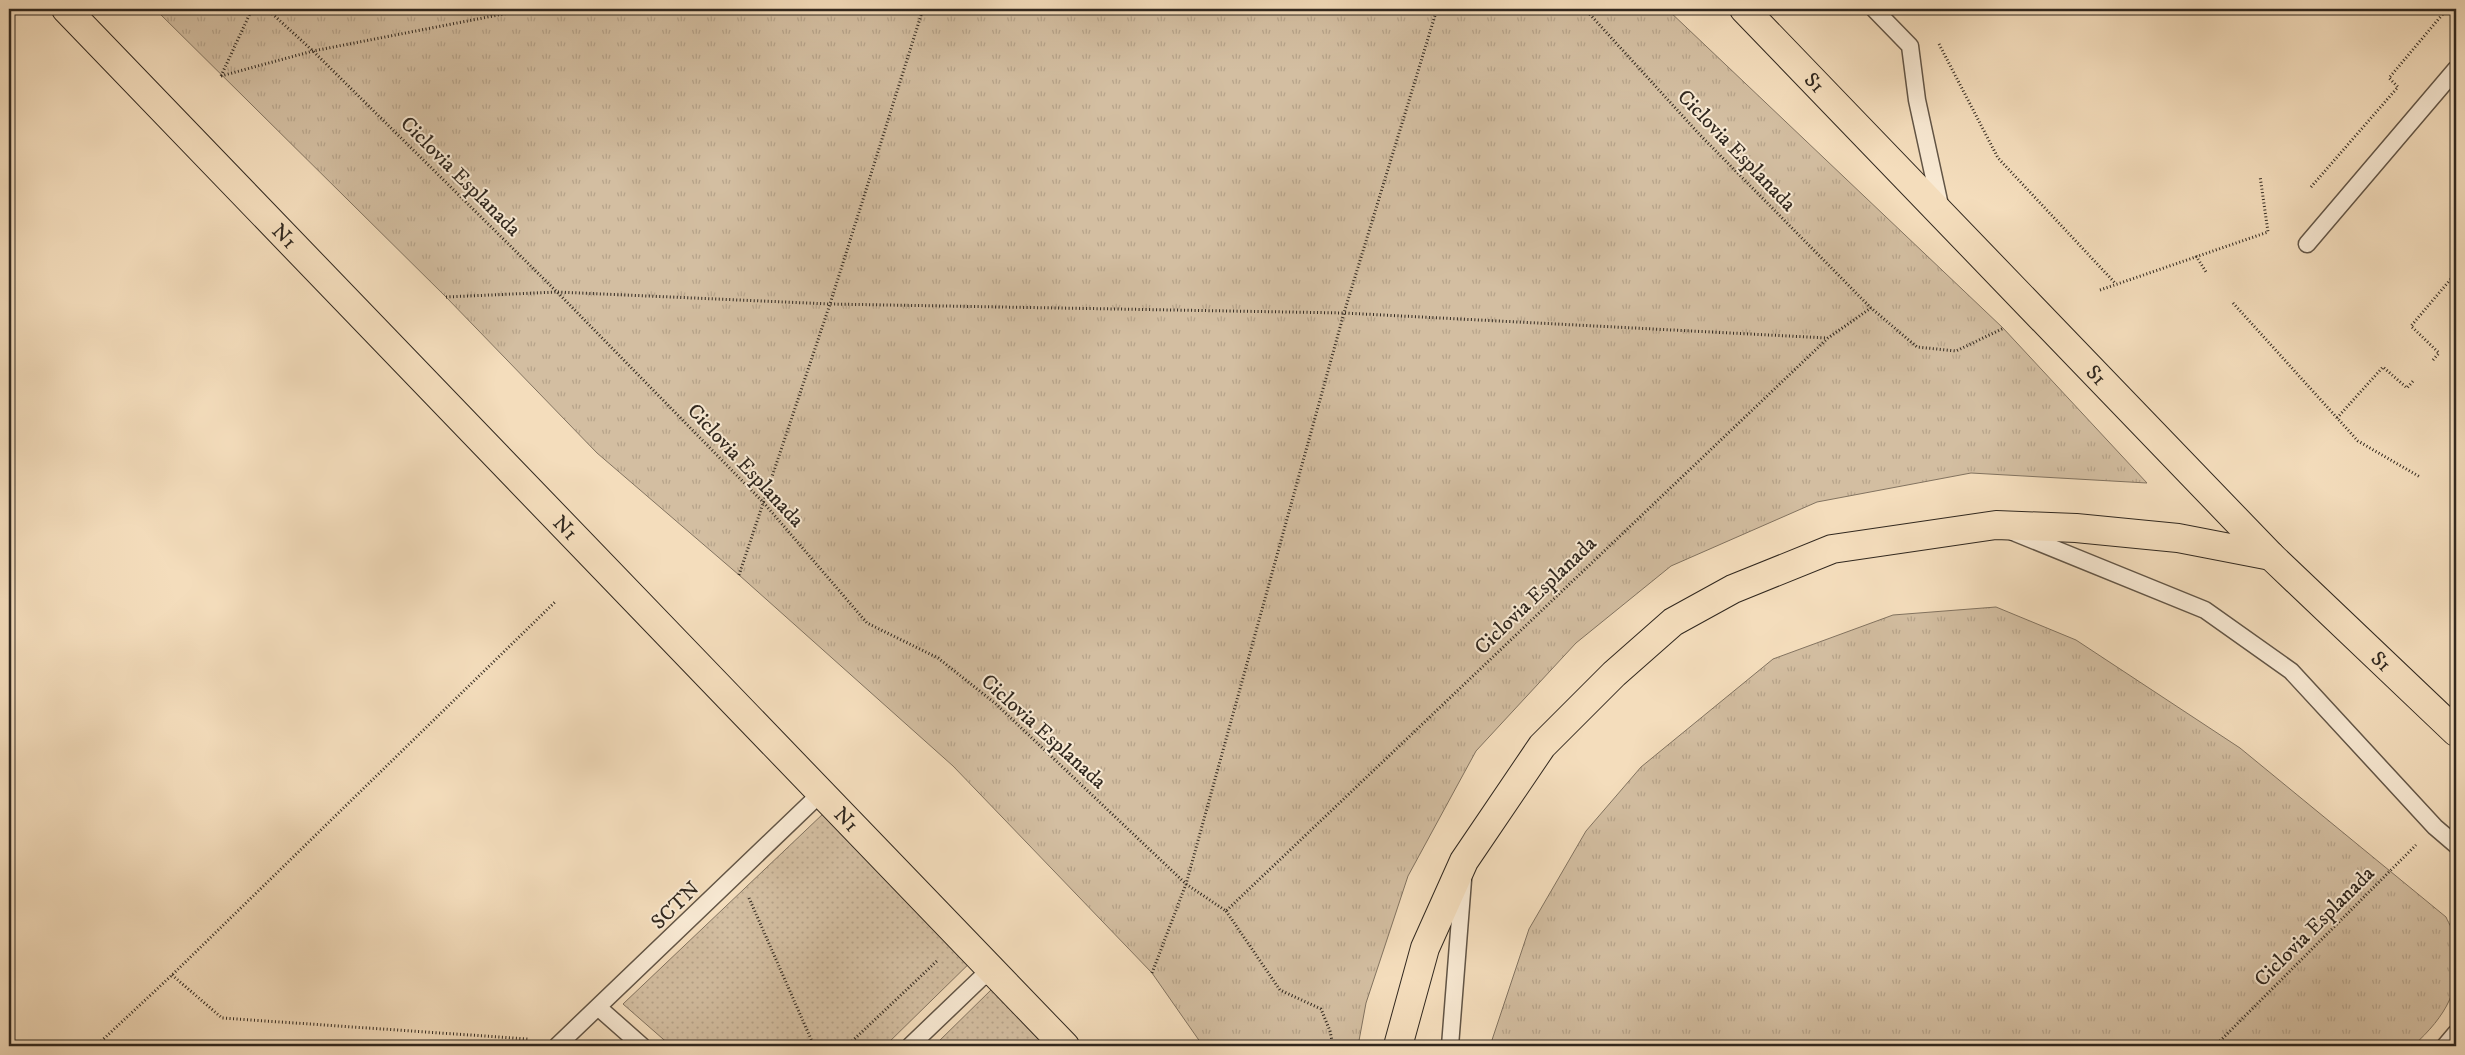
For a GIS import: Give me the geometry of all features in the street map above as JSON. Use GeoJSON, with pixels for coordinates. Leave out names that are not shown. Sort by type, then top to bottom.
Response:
{"type":"FeatureCollection","features":[{"type":"Feature","properties":{"kind":"highway","name":"N1"},"geometry":{"type":"LineString","coordinates":[[66,9],[1066,1046]]}},
{"type":"Feature","properties":{"kind":"highway","name":"S1"},"geometry":{"type":"LineString","coordinates":[[1744,9],[2271,556],[2456,732]]}},
{"type":"Feature","properties":{"kind":"highway"},"geometry":{"type":"LineString","coordinates":[[1398,1046],[1425,948],[1464,861],[1542,746],[1614,674],[1673,622],[1733,589],[1832,549],[1996,525],[2076,528],[2178,538],[2271,556]]}},
{"type":"Feature","properties":{"kind":"lane"},"geometry":{"type":"LineString","coordinates":[[1874,9],[1910,46],[1917,100],[1942,215]]}},
{"type":"Feature","properties":{"kind":"lane"},"geometry":{"type":"LineString","coordinates":[[2307,244],[2456,69]]}},
{"type":"Feature","properties":{"kind":"lane"},"geometry":{"type":"LineString","coordinates":[[1996,525],[2205,610],[2291,671],[2435,827],[2456,845]]}},
{"type":"Feature","properties":{"kind":"lane","name":"SCTN"},"geometry":{"type":"LineString","coordinates":[[557,1046],[599,1008],[821,793]]}},
{"type":"Feature","properties":{"kind":"lane"},"geometry":{"type":"LineString","coordinates":[[1450,1046],[1464,861]]}},
{"type":"Feature","properties":{"kind":"lane"},"geometry":{"type":"LineString","coordinates":[[910,1046],[981,978],[994,973]]}},
{"type":"Feature","properties":{"kind":"lane"},"geometry":{"type":"LineString","coordinates":[[599,1008],[642,1046]]}},
{"type":"Feature","properties":{"kind":"lane"},"geometry":{"type":"LineString","coordinates":[[2445,1046],[2456,1033]]}},
{"type":"Feature","properties":{"kind":"path"},"geometry":{"type":"LineString","coordinates":[[252,9],[221,76],[313,51],[529,9]]}},
{"type":"Feature","properties":{"kind":"path","name":"Ciclovia Esplanada"},"geometry":{"type":"LineString","coordinates":[[267,9],[313,51],[557,292],[763,502],[867,623],[938,658],[996,704],[1186,884],[1226,911],[1280,990],[1321,1009],[1330,1031],[1333,1046]]}},
{"type":"Feature","properties":{"kind":"path"},"geometry":{"type":"LineString","coordinates":[[739,575],[830,304],[923,9]]}},
{"type":"Feature","properties":{"kind":"path"},"geometry":{"type":"LineString","coordinates":[[1152,973],[1186,884],[1344,312],[1437,9]]}},
{"type":"Feature","properties":{"kind":"path","name":"Ciclovia Esplanada"},"geometry":{"type":"LineString","coordinates":[[1585,9],[1700,136],[1871,308],[1917,347],[1956,351],[2003,328],[2042,317]]}},
{"type":"Feature","properties":{"kind":"path"},"geometry":{"type":"LineString","coordinates":[[2311,187],[2398,87],[2389,78],[2447,9]]}},
{"type":"Feature","properties":{"kind":"path"},"geometry":{"type":"LineString","coordinates":[[1939,43],[1998,158],[2116,284]]}},
{"type":"Feature","properties":{"kind":"path"},"geometry":{"type":"LineString","coordinates":[[2100,290],[2268,232],[2260,176]]}},
{"type":"Feature","properties":{"kind":"path"},"geometry":{"type":"LineString","coordinates":[[2196,256],[2206,272]]}},
{"type":"Feature","properties":{"kind":"path"},"geometry":{"type":"LineString","coordinates":[[2433,360],[2439,353],[2411,326],[2456,273]]}},
{"type":"Feature","properties":{"kind":"path"},"geometry":{"type":"LineString","coordinates":[[446,298],[557,292],[830,304],[1344,312],[1828,338]]}},
{"type":"Feature","properties":{"kind":"path"},"geometry":{"type":"LineString","coordinates":[[2233,302],[2358,441],[2420,478]]}},
{"type":"Feature","properties":{"kind":"path","name":"Ciclovia Esplanada"},"geometry":{"type":"LineString","coordinates":[[1226,911],[1828,338],[1871,308]]}},
{"type":"Feature","properties":{"kind":"path"},"geometry":{"type":"LineString","coordinates":[[2337,419],[2383,367],[2407,388],[2414,380]]}},
{"type":"Feature","properties":{"kind":"path"},"geometry":{"type":"LineString","coordinates":[[96,1046],[172,975],[556,601]]}},
{"type":"Feature","properties":{"kind":"path","name":"Ciclovia Esplanada"},"geometry":{"type":"LineString","coordinates":[[2215,1046],[2435,827]]}},
{"type":"Feature","properties":{"kind":"path"},"geometry":{"type":"LineString","coordinates":[[749,897],[814,1046]]}},
{"type":"Feature","properties":{"kind":"path"},"geometry":{"type":"LineString","coordinates":[[847,1046],[944,954]]}},
{"type":"Feature","properties":{"kind":"path"},"geometry":{"type":"LineString","coordinates":[[172,975],[222,1018],[528,1038]]}},
{"type":"Feature","properties":{"kind":"green space"},"geometry":{"type":"Polygon","coordinates":[[[155,9],[1667,9],[2003,328],[2147,483],[1971,473],[1817,502],[1671,566],[1576,643],[1476,751],[1408,876],[1366,1003],[1358,1046],[1203,1046],[1152,973],[953,766],[739,575],[597,453],[446,297],[155,9]]]}},
{"type":"Feature","properties":{"kind":"green space"},"geometry":{"type":"Polygon","coordinates":[[[1996,607],[2076,640],[2240,748],[2446,917],[2456,941],[2457,973],[2450,1000],[2435,1024],[2425,1035],[2413,1046],[1490,1046],[1529,929],[1586,831],[1641,767],[1773,659],[1893,615],[1996,607]]]}},
{"type":"Feature","properties":{"kind":"green space"},"geometry":{"type":"Polygon","coordinates":[[[825,812],[983,950],[885,1046],[671,1046],[623,1004],[825,812]]]}},
{"type":"Feature","properties":{"kind":"green space"},"geometry":{"type":"Polygon","coordinates":[[[994,987],[1061,1046],[934,1046],[994,987]]]}}]}
